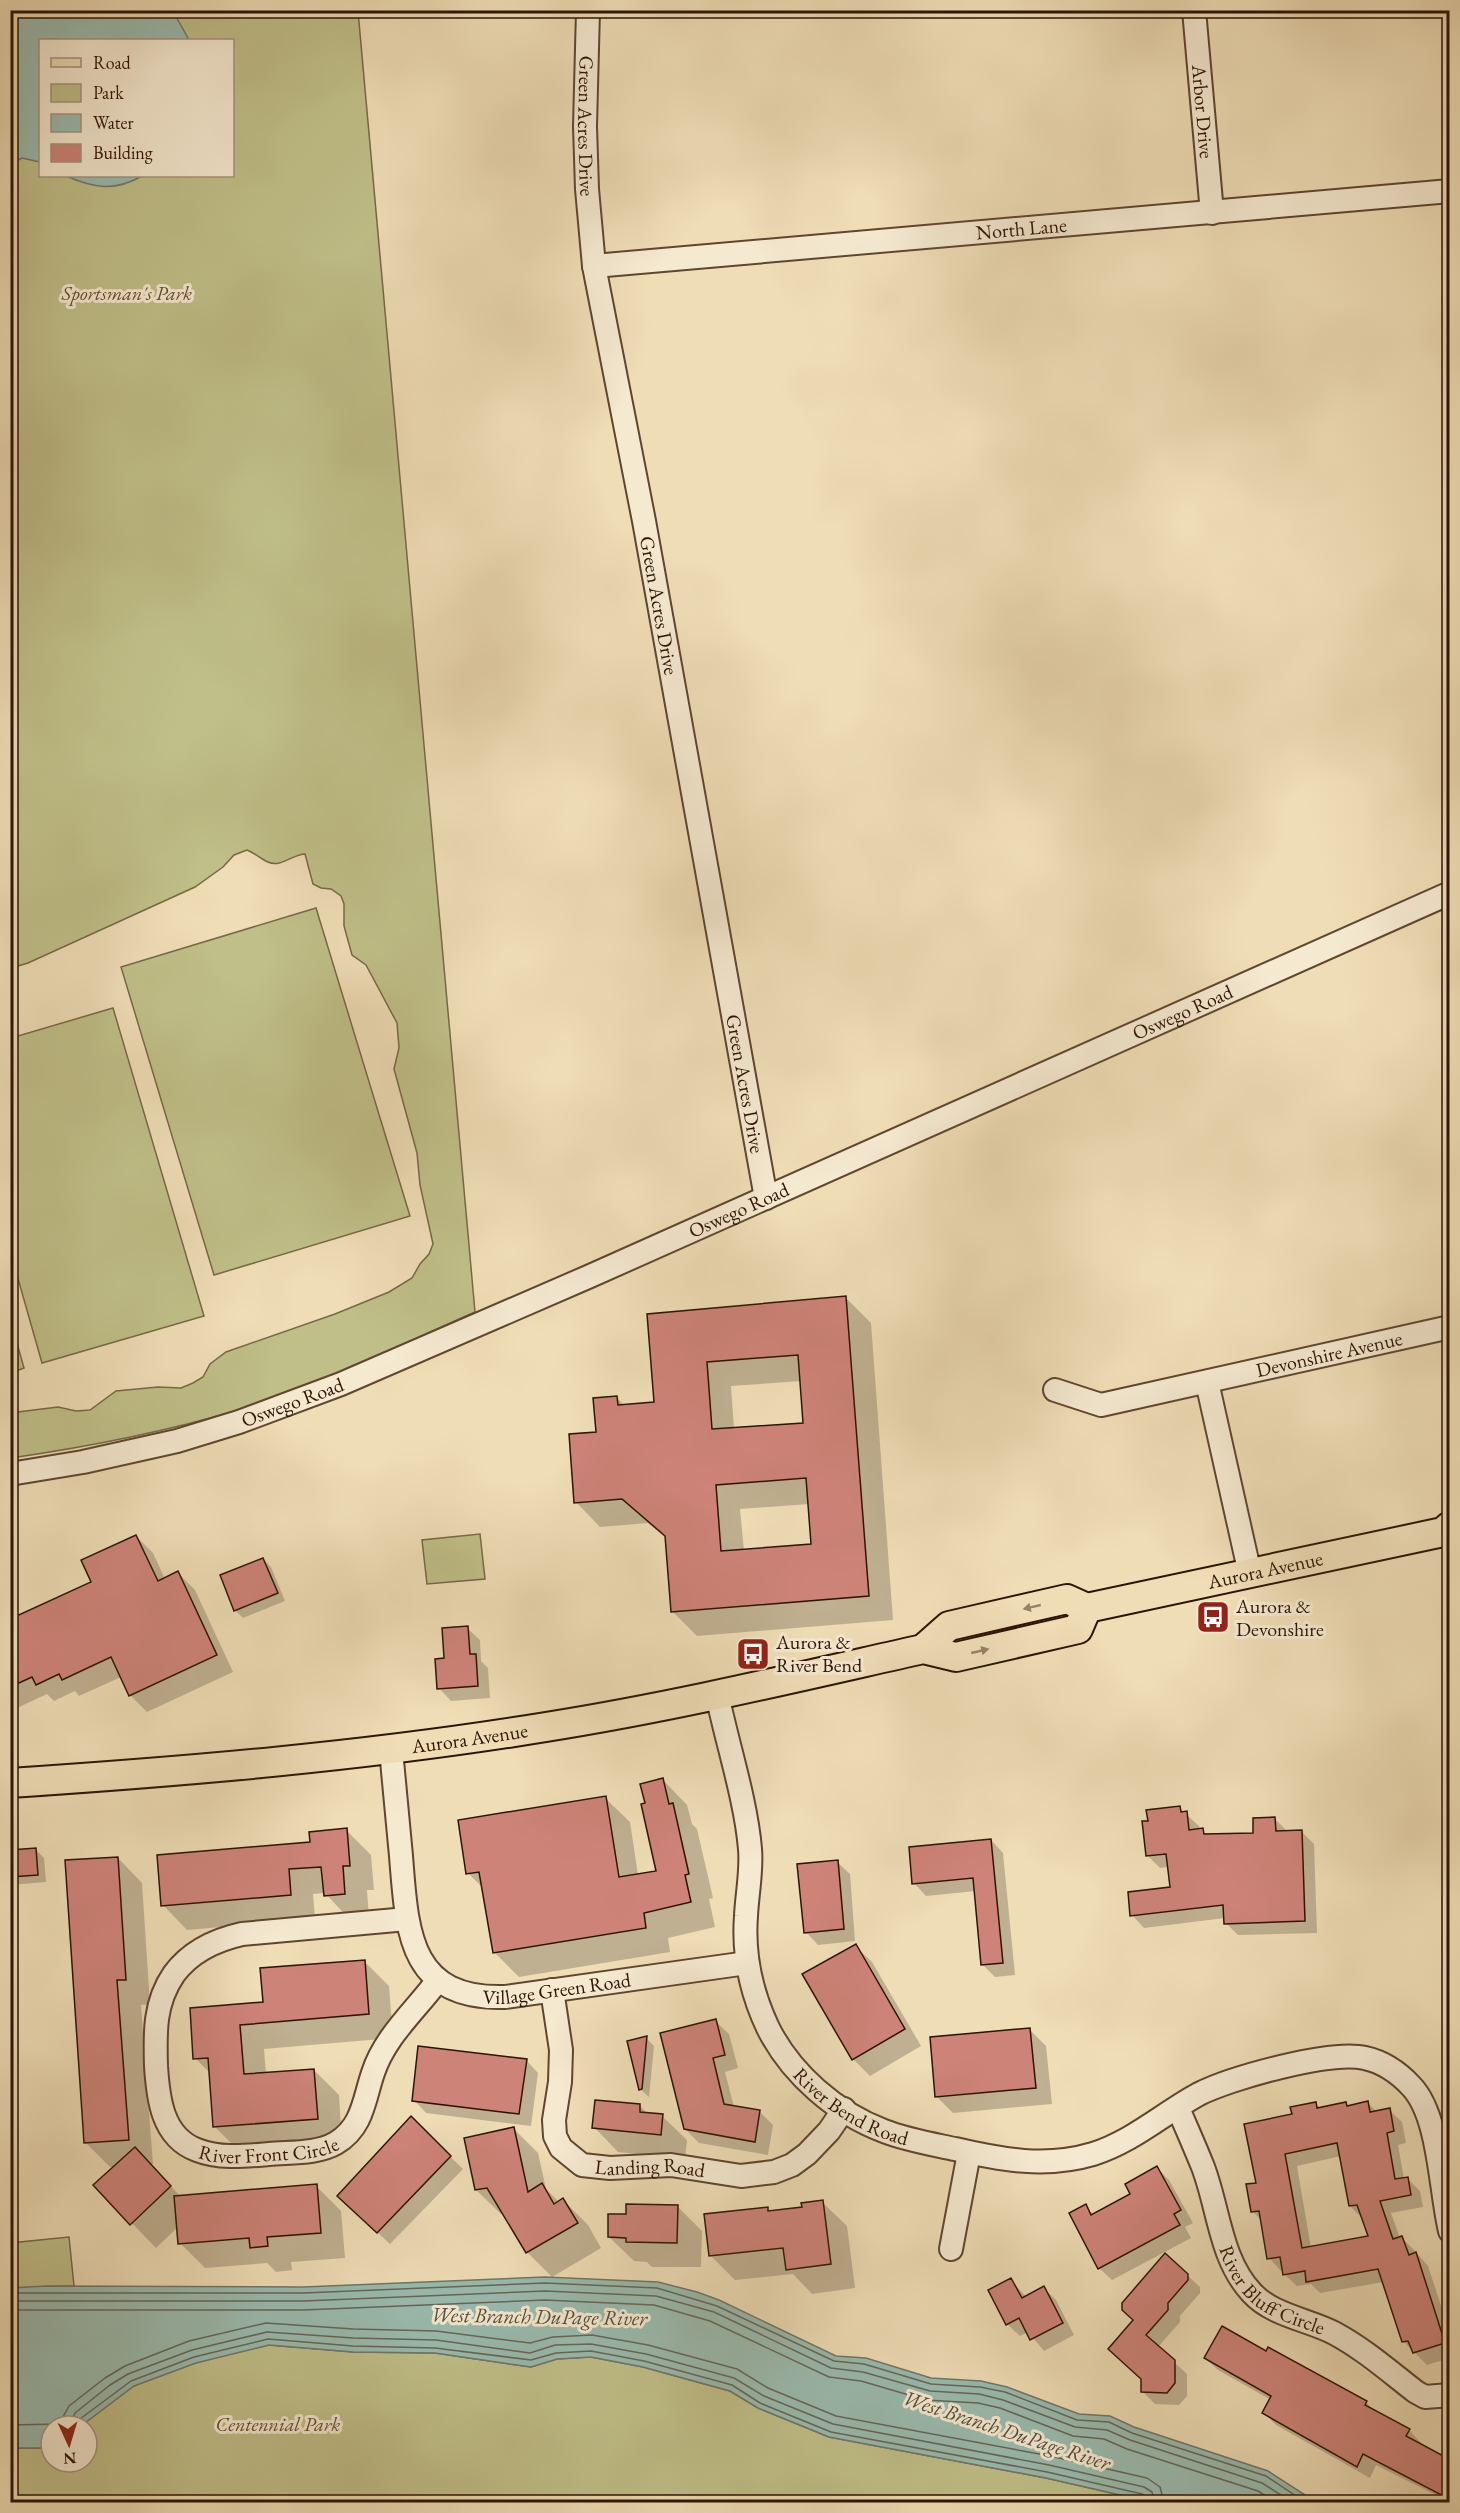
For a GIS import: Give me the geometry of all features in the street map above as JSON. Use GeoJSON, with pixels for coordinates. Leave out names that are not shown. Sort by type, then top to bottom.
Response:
{"type":"FeatureCollection","features":[{"type":"Feature","properties":{"kind":"main road","name":"Aurora Avenue"},"geometry":{"type":"LineString","coordinates":[[10,1783],[227,1767],[391,1750],[548,1727],[717,1694],[923,1649],[949,1626],[1067,1599],[1087,1608],[1447,1531]]}},
{"type":"Feature","properties":{"kind":"street","name":"Green Acres Drive"},"geometry":{"type":"LineString","coordinates":[[588,10],[585,126],[587,189],[594,266],[640,498],[766,1198]]}},
{"type":"Feature","properties":{"kind":"street","name":"Arbor Drive"},"geometry":{"type":"LineString","coordinates":[[1194,10],[1212,213]]}},
{"type":"Feature","properties":{"kind":"street","name":"North Lane"},"geometry":{"type":"LineString","coordinates":[[594,266],[1449,191]]}},
{"type":"Feature","properties":{"kind":"street","name":"Oswego Road"},"geometry":{"type":"LineString","coordinates":[[10,1474],[114,1456],[177,1440],[239,1422],[304,1399],[470,1329],[766,1198],[1449,892]]}},
{"type":"Feature","properties":{"kind":"street","name":"Devonshire Avenue"},"geometry":{"type":"LineString","coordinates":[[1055,1390],[1101,1405],[1449,1327]]}},
{"type":"Feature","properties":{"kind":"street"},"geometry":{"type":"LineString","coordinates":[[1207,1382],[1250,1574]]}},
{"type":"Feature","properties":{"kind":"street","name":"River Bend Road"},"geometry":{"type":"LineString","coordinates":[[717,1694],[750,1850],[745,1938],[752,1990],[782,2052],[820,2094],[883,2131],[969,2153],[1025,2163],[1071,2159],[1116,2145],[1221,2084],[1330,2057],[1364,2058],[1396,2072],[1413,2088],[1425,2106],[1433,2132],[1449,2231]]}},
{"type":"Feature","properties":{"kind":"street","name":"Village Green Road"},"geometry":{"type":"LineString","coordinates":[[391,1750],[407,1919],[412,1945],[438,1980],[469,1994],[485,1997],[747,1963]]}},
{"type":"Feature","properties":{"kind":"street","name":"River Front Circle"},"geometry":{"type":"LineString","coordinates":[[407,1919],[242,1934],[222,1939],[198,1951],[172,1977],[160,2000],[156,2017],[160,2107],[168,2125],[196,2150],[220,2157],[313,2151],[337,2143],[360,2118],[373,2072],[389,2040],[438,1980]]}},
{"type":"Feature","properties":{"kind":"street","name":"Landing Road"},"geometry":{"type":"LineString","coordinates":[[552,1990],[561,2050],[560,2082],[554,2120],[555,2136],[561,2148],[582,2165],[610,2168],[670,2165],[741,2176],[774,2172],[792,2165],[807,2154],[829,2131],[844,2109]]}},
{"type":"Feature","properties":{"kind":"street","name":"River Bluff Circle"},"geometry":{"type":"LineString","coordinates":[[1178,2108],[1203,2167],[1229,2259],[1237,2276],[1254,2296],[1277,2310],[1336,2334],[1362,2350],[1425,2397],[1437,2398],[1449,2395]]}},
{"type":"Feature","properties":{"kind":"street"},"geometry":{"type":"LineString","coordinates":[[951,2249],[969,2153]]}},
{"type":"Feature","properties":{"kind":"green space","name":"Sportsman's Park"},"geometry":{"type":"Polygon","coordinates":[[[11,11],[358,11],[475,1312],[329,1377],[239,1410],[125,1438],[11,1458],[10,1413],[58,1407],[76,1411],[90,1410],[116,1391],[158,1387],[181,1388],[203,1377],[210,1364],[226,1352],[335,1314],[389,1292],[412,1278],[429,1254],[433,1244],[420,1185],[417,1153],[394,1069],[399,1048],[397,1023],[366,965],[352,955],[344,926],[344,904],[341,896],[331,889],[313,884],[305,854],[278,863],[265,861],[247,850],[234,855],[223,867],[195,887],[28,963],[11,968],[11,11]]]}},
{"type":"Feature","properties":{"kind":"green space"},"geometry":{"type":"Polygon","coordinates":[[[316,908],[410,1216],[214,1275],[121,967],[316,908]]]}},
{"type":"Feature","properties":{"kind":"green space"},"geometry":{"type":"Polygon","coordinates":[[[113,1008],[204,1316],[42,1363],[11,1254],[11,1038],[113,1008]]]}},
{"type":"Feature","properties":{"kind":"green space"},"geometry":{"type":"Polygon","coordinates":[[[11,1322],[24,1368],[10,1373],[11,1322]]]}},
{"type":"Feature","properties":{"kind":"green space"},"geometry":{"type":"Polygon","coordinates":[[[480,1534],[485,1579],[427,1584],[422,1540],[480,1534]]]}},
{"type":"Feature","properties":{"kind":"green space"},"geometry":{"type":"Polygon","coordinates":[[[1076,1611],[1076,1614],[1043,1625],[947,1646],[959,1636],[1076,1611]]]}},
{"type":"Feature","properties":{"kind":"green space"},"geometry":{"type":"Polygon","coordinates":[[[69,2237],[74,2286],[11,2288],[10,2243],[69,2237]]]}},
{"type":"Feature","properties":{"kind":"green space","name":"Centennial Park"},"geometry":{"type":"Polygon","coordinates":[[[269,2345],[353,2352],[435,2353],[531,2367],[557,2359],[591,2357],[643,2367],[730,2391],[758,2408],[829,2437],[1046,2478],[1151,2502],[11,2502],[10,2448],[39,2448],[39,2474],[99,2474],[99,2414],[95,2414],[132,2387],[181,2367],[269,2345]]]}},
{"type":"Feature","properties":{"kind":"water"},"geometry":{"type":"Polygon","coordinates":[[[11,11],[173,11],[188,39],[39,39],[39,162],[22,158],[11,164],[11,11]]]}},
{"type":"Feature","properties":{"kind":"water"},"geometry":{"type":"Polygon","coordinates":[[[69,177],[140,177],[113,186],[86,183],[69,177]]]}},
{"type":"Feature","properties":{"kind":"water"},"geometry":{"type":"Polygon","coordinates":[[[11,335],[18,362],[11,394],[11,335]]]}},
{"type":"Feature","properties":{"kind":"water","name":"West Branch DuPage River"},"geometry":{"type":"Polygon","coordinates":[[[545,2277],[658,2282],[719,2300],[836,2356],[866,2358],[931,2378],[981,2381],[1007,2387],[1079,2414],[1110,2416],[1134,2427],[1268,2471],[1316,2502],[1151,2502],[1046,2478],[829,2437],[758,2408],[730,2391],[643,2367],[591,2357],[557,2359],[531,2367],[435,2353],[353,2352],[269,2345],[196,2363],[134,2386],[97,2414],[39,2414],[39,2448],[11,2448],[11,2288],[46,2286],[303,2287],[545,2277]]]}},
{"type":"Feature","properties":{"kind":"building"},"geometry":{"type":"Polygon","coordinates":[[[846,1296],[869,1596],[671,1612],[665,1536],[622,1499],[574,1503],[569,1434],[596,1432],[593,1398],[617,1396],[618,1405],[654,1402],[647,1314],[846,1296]],[[798,1355],[707,1362],[712,1429],[803,1423],[798,1355]],[[806,1478],[716,1485],[721,1551],[811,1544],[806,1478]]]}},
{"type":"Feature","properties":{"kind":"building"},"geometry":{"type":"Polygon","coordinates":[[[136,1535],[158,1581],[178,1571],[217,1655],[129,1696],[111,1657],[62,1680],[59,1674],[36,1685],[32,1677],[10,1687],[10,1619],[91,1582],[81,1560],[136,1535]]]}},
{"type":"Feature","properties":{"kind":"building"},"geometry":{"type":"Polygon","coordinates":[[[263,1558],[278,1593],[234,1611],[220,1575],[263,1558]]]}},
{"type":"Feature","properties":{"kind":"building"},"geometry":{"type":"Polygon","coordinates":[[[468,1626],[470,1654],[476,1654],[478,1686],[437,1689],[435,1659],[444,1658],[442,1628],[468,1626]]]}},
{"type":"Feature","properties":{"kind":"building"},"geometry":{"type":"Polygon","coordinates":[[[663,1778],[669,1804],[673,1803],[689,1874],[685,1875],[691,1902],[644,1913],[646,1928],[493,1953],[479,1872],[466,1874],[458,1820],[606,1796],[619,1877],[656,1871],[641,1804],[645,1803],[640,1784],[663,1778]]]}},
{"type":"Feature","properties":{"kind":"building"},"geometry":{"type":"Polygon","coordinates":[[[1180,1806],[1181,1812],[1187,1811],[1189,1830],[1203,1828],[1204,1834],[1253,1833],[1253,1818],[1275,1817],[1276,1831],[1302,1830],[1305,1921],[1224,1924],[1223,1905],[1130,1916],[1128,1892],[1170,1887],[1166,1854],[1146,1856],[1142,1821],[1148,1821],[1146,1810],[1180,1806]]]}},
{"type":"Feature","properties":{"kind":"building"},"geometry":{"type":"Polygon","coordinates":[[[347,1828],[350,1866],[343,1866],[345,1894],[324,1896],[321,1867],[289,1869],[291,1895],[161,1906],[157,1855],[310,1842],[309,1832],[347,1828]]]}},
{"type":"Feature","properties":{"kind":"building"},"geometry":{"type":"Polygon","coordinates":[[[991,1839],[1003,1963],[981,1965],[973,1878],[912,1884],[909,1847],[991,1839]]]}},
{"type":"Feature","properties":{"kind":"building"},"geometry":{"type":"Polygon","coordinates":[[[36,1848],[38,1875],[10,1877],[10,1850],[36,1848]]]}},
{"type":"Feature","properties":{"kind":"building"},"geometry":{"type":"Polygon","coordinates":[[[118,1857],[126,1980],[117,1980],[129,2140],[84,2143],[65,1860],[118,1857]]]}},
{"type":"Feature","properties":{"kind":"building"},"geometry":{"type":"Polygon","coordinates":[[[838,1860],[844,1929],[804,1933],[797,1864],[838,1860]]]}},
{"type":"Feature","properties":{"kind":"building"},"geometry":{"type":"Polygon","coordinates":[[[856,1944],[905,2029],[852,2060],[802,1974],[856,1944]]]}},
{"type":"Feature","properties":{"kind":"building"},"geometry":{"type":"Polygon","coordinates":[[[365,1960],[369,2014],[240,2025],[244,2074],[314,2069],[318,2119],[213,2127],[208,2058],[193,2059],[190,2008],[263,2002],[260,1968],[365,1960]]]}},
{"type":"Feature","properties":{"kind":"building"},"geometry":{"type":"Polygon","coordinates":[[[716,2019],[725,2055],[713,2058],[724,2104],[760,2110],[755,2142],[684,2129],[660,2033],[716,2019]]]}},
{"type":"Feature","properties":{"kind":"building"},"geometry":{"type":"Polygon","coordinates":[[[1030,2028],[1036,2088],[935,2097],[930,2037],[1030,2028]]]}},
{"type":"Feature","properties":{"kind":"building"},"geometry":{"type":"Polygon","coordinates":[[[647,2036],[642,2089],[639,2090],[627,2041],[647,2036]]]}},
{"type":"Feature","properties":{"kind":"building"},"geometry":{"type":"Polygon","coordinates":[[[418,2046],[527,2059],[519,2114],[412,2101],[418,2046]]]}},
{"type":"Feature","properties":{"kind":"building"},"geometry":{"type":"Polygon","coordinates":[[[595,2100],[640,2104],[640,2112],[663,2114],[661,2135],[592,2128],[595,2100]]]}},
{"type":"Feature","properties":{"kind":"building"},"geometry":{"type":"Polygon","coordinates":[[[1368,2101],[1370,2112],[1390,2108],[1394,2131],[1387,2133],[1395,2179],[1408,2177],[1411,2195],[1380,2201],[1393,2239],[1402,2236],[1409,2255],[1416,2252],[1445,2343],[1413,2353],[1408,2341],[1402,2342],[1378,2269],[1306,2282],[1305,2271],[1283,2275],[1280,2257],[1267,2259],[1259,2211],[1251,2212],[1246,2184],[1256,2183],[1244,2124],[1292,2114],[1290,2107],[1316,2102],[1317,2108],[1346,2102],[1347,2106],[1368,2101]],[[1337,2143],[1285,2154],[1302,2248],[1368,2236],[1357,2205],[1349,2206],[1337,2143]]]}},
{"type":"Feature","properties":{"kind":"building"},"geometry":{"type":"Polygon","coordinates":[[[411,2116],[451,2156],[377,2233],[337,2196],[411,2116]]]}},
{"type":"Feature","properties":{"kind":"building"},"geometry":{"type":"Polygon","coordinates":[[[514,2127],[528,2192],[542,2183],[554,2204],[563,2198],[578,2223],[526,2253],[487,2188],[475,2190],[464,2138],[514,2127]]]}},
{"type":"Feature","properties":{"kind":"building"},"geometry":{"type":"Polygon","coordinates":[[[135,2147],[171,2186],[130,2225],[93,2185],[135,2147]]]}},
{"type":"Feature","properties":{"kind":"building"},"geometry":{"type":"Polygon","coordinates":[[[1157,2166],[1181,2210],[1174,2214],[1180,2225],[1098,2269],[1069,2213],[1086,2204],[1091,2215],[1130,2194],[1125,2184],[1157,2166]]]}},
{"type":"Feature","properties":{"kind":"building"},"geometry":{"type":"Polygon","coordinates":[[[317,2184],[321,2233],[267,2237],[268,2246],[250,2248],[249,2238],[178,2244],[174,2196],[317,2184]]]}},
{"type":"Feature","properties":{"kind":"building"},"geometry":{"type":"Polygon","coordinates":[[[823,2200],[831,2264],[786,2270],[783,2248],[709,2256],[704,2214],[768,2207],[768,2211],[802,2207],[801,2203],[823,2200]]]}},
{"type":"Feature","properties":{"kind":"building"},"geometry":{"type":"Polygon","coordinates":[[[626,2204],[678,2205],[677,2243],[626,2242],[626,2238],[608,2237],[608,2214],[626,2214],[626,2204]]]}},
{"type":"Feature","properties":{"kind":"building"},"geometry":{"type":"Polygon","coordinates":[[[1165,2253],[1188,2274],[1188,2280],[1168,2303],[1168,2310],[1146,2335],[1175,2360],[1175,2383],[1167,2393],[1141,2392],[1141,2379],[1108,2349],[1133,2320],[1122,2310],[1122,2303],[1165,2253]]]}},
{"type":"Feature","properties":{"kind":"building"},"geometry":{"type":"Polygon","coordinates":[[[1011,2278],[1022,2298],[1044,2286],[1063,2323],[1030,2340],[1019,2318],[1006,2325],[988,2290],[1011,2278]]]}},
{"type":"Feature","properties":{"kind":"building"},"geometry":{"type":"Polygon","coordinates":[[[1222,2326],[1266,2351],[1268,2347],[1367,2401],[1365,2405],[1410,2429],[1406,2436],[1449,2459],[1449,2499],[1363,2454],[1357,2467],[1262,2413],[1271,2396],[1204,2358],[1222,2326]]]}},
{"type":"Feature","properties":{"kind":"place","name":"Aurora & Devonshire"},"geometry":{"type":"Point","coordinates":[1213,1617]}},
{"type":"Feature","properties":{"kind":"place","name":"Aurora & River Bend"},"geometry":{"type":"Point","coordinates":[753,1654]}}]}
